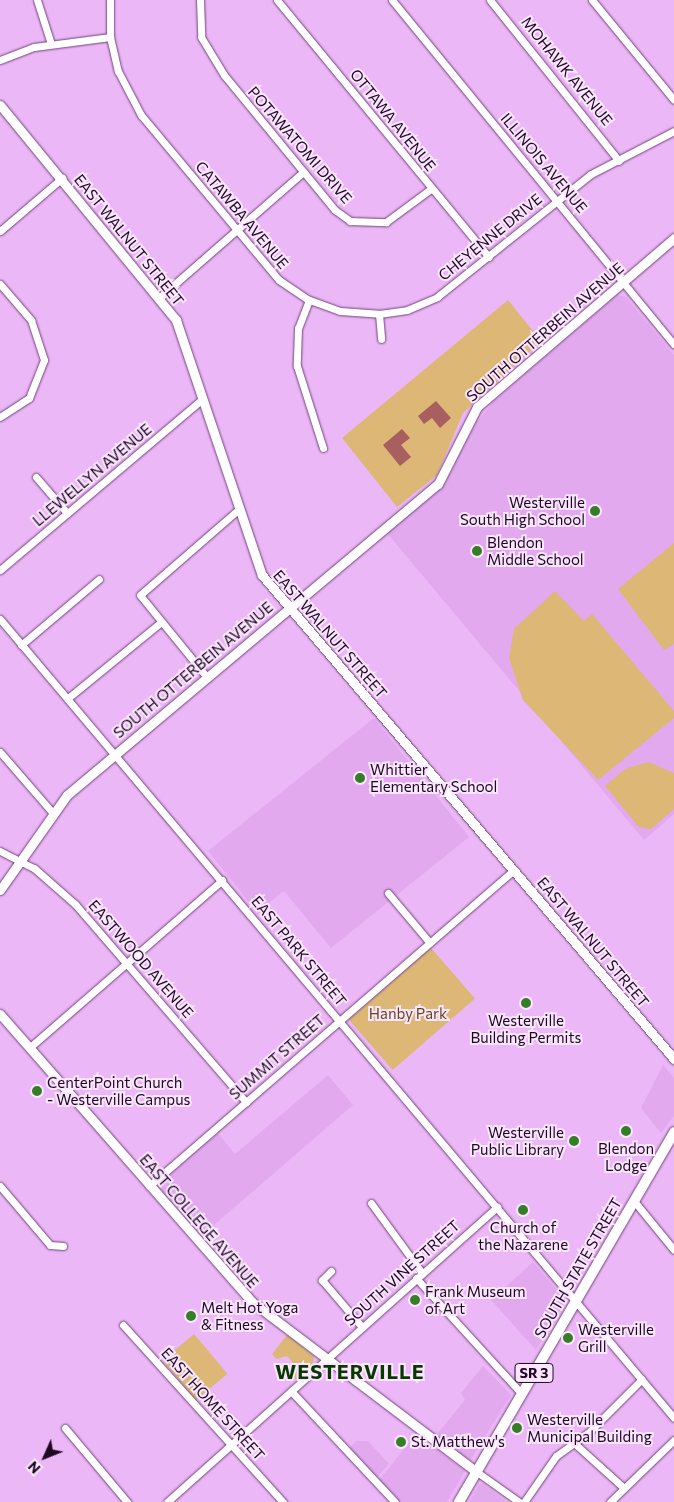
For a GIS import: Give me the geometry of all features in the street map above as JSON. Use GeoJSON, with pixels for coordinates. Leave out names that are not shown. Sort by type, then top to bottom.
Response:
{"type":"FeatureCollection","features":[{"type":"Feature","properties":{"kind":"main road","name":"SOUTH STATE STREET"},"geometry":{"type":"LineString","coordinates":[[477,1472],[674,1132]]}},
{"type":"Feature","properties":{"kind":"main road","name":"SR 3"},"geometry":{"type":"LineString","coordinates":[[459,1502],[477,1472]]}},
{"type":"Feature","properties":{"kind":"street"},"geometry":{"type":"LineString","coordinates":[[36,0],[51,44]]}},
{"type":"Feature","properties":{"kind":"street","name":"CATAWBA AVENUE"},"geometry":{"type":"LineString","coordinates":[[110,0],[110,37],[131,100],[236,231],[279,280],[309,300]]}},
{"type":"Feature","properties":{"kind":"street","name":"POTAWATOMI DRIVE"},"geometry":{"type":"LineString","coordinates":[[200,0],[201,37],[224,76],[335,210],[350,221],[368,225],[386,222],[402,214],[432,188]]}},
{"type":"Feature","properties":{"kind":"street","name":"OTTAWA AVENUE"},"geometry":{"type":"LineString","coordinates":[[277,0],[489,256]]}},
{"type":"Feature","properties":{"kind":"street"},"geometry":{"type":"LineString","coordinates":[[395,3],[403,0]]}},
{"type":"Feature","properties":{"kind":"street","name":"MOHAWK AVENUE"},"geometry":{"type":"LineString","coordinates":[[490,0],[619,161]]}},
{"type":"Feature","properties":{"kind":"street"},"geometry":{"type":"LineString","coordinates":[[592,0],[674,100]]}},
{"type":"Feature","properties":{"kind":"street","name":"ILLINOIS AVENUE"},"geometry":{"type":"LineString","coordinates":[[395,3],[674,344]]}},
{"type":"Feature","properties":{"kind":"street"},"geometry":{"type":"LineString","coordinates":[[0,60],[51,44],[110,37]]}},
{"type":"Feature","properties":{"kind":"street","name":"EAST WALNUT STREET"},"geometry":{"type":"LineString","coordinates":[[0,105],[161,296],[176,320],[256,564],[290,607],[674,1059]]}},
{"type":"Feature","properties":{"kind":"street","name":"CHEYENNE DRIVE"},"geometry":{"type":"LineString","coordinates":[[309,300],[340,311],[379,314],[407,310],[437,297],[591,174],[674,131]]}},
{"type":"Feature","properties":{"kind":"street"},"geometry":{"type":"LineString","coordinates":[[161,296],[303,172]]}},
{"type":"Feature","properties":{"kind":"street"},"geometry":{"type":"LineString","coordinates":[[0,232],[62,178]]}},
{"type":"Feature","properties":{"kind":"street","name":"SOUTH OTTERBEIN AVENUE"},"geometry":{"type":"LineString","coordinates":[[0,890],[52,812],[114,753],[438,484],[477,407],[674,238]]}},
{"type":"Feature","properties":{"kind":"street"},"geometry":{"type":"LineString","coordinates":[[0,284],[31,320],[44,360],[29,398],[0,417]]}},
{"type":"Feature","properties":{"kind":"street"},"geometry":{"type":"LineString","coordinates":[[309,300],[298,328],[297,366],[323,448]]}},
{"type":"Feature","properties":{"kind":"street"},"geometry":{"type":"LineString","coordinates":[[379,314],[381,339]]}},
{"type":"Feature","properties":{"kind":"street","name":"LLEWELLYN AVENUE"},"geometry":{"type":"LineString","coordinates":[[0,570],[201,400]]}},
{"type":"Feature","properties":{"kind":"street"},"geometry":{"type":"LineString","coordinates":[[36,477],[67,513]]}},
{"type":"Feature","properties":{"kind":"street"},"geometry":{"type":"LineString","coordinates":[[206,676],[160,622],[140,594],[239,510]]}},
{"type":"Feature","properties":{"kind":"street"},"geometry":{"type":"LineString","coordinates":[[22,645],[99,579]]}},
{"type":"Feature","properties":{"kind":"street","name":"EAST PARK STREET"},"geometry":{"type":"LineString","coordinates":[[0,619],[595,1321],[674,1418]]}},
{"type":"Feature","properties":{"kind":"street"},"geometry":{"type":"LineString","coordinates":[[68,698],[160,622]]}},
{"type":"Feature","properties":{"kind":"street"},"geometry":{"type":"LineString","coordinates":[[0,752],[52,812]]}},
{"type":"Feature","properties":{"kind":"street","name":"EASTWOOD AVENUE"},"geometry":{"type":"LineString","coordinates":[[0,851],[21,860],[51,880],[128,964],[246,1102]]}},
{"type":"Feature","properties":{"kind":"street","name":"SUMMIT STREET"},"geometry":{"type":"LineString","coordinates":[[150,1186],[514,870]]}},
{"type":"Feature","properties":{"kind":"street"},"geometry":{"type":"LineString","coordinates":[[29,1048],[128,964],[222,880]]}},
{"type":"Feature","properties":{"kind":"street"},"geometry":{"type":"LineString","coordinates":[[388,893],[430,943]]}},
{"type":"Feature","properties":{"kind":"street","name":"EAST COLLEGE AVENUE"},"geometry":{"type":"LineString","coordinates":[[0,1014],[252,1302],[477,1472]]}},
{"type":"Feature","properties":{"kind":"street"},"geometry":{"type":"LineString","coordinates":[[0,1186],[50,1245],[63,1246]]}},
{"type":"Feature","properties":{"kind":"street"},"geometry":{"type":"LineString","coordinates":[[634,1201],[674,1250]]}},
{"type":"Feature","properties":{"kind":"street"},"geometry":{"type":"LineString","coordinates":[[370,1203],[419,1276],[522,1394]]}},
{"type":"Feature","properties":{"kind":"street","name":"SOUTH VINE STREET"},"geometry":{"type":"LineString","coordinates":[[167,1502],[497,1207]]}},
{"type":"Feature","properties":{"kind":"street"},"geometry":{"type":"LineString","coordinates":[[331,1271],[322,1280],[362,1327]]}},
{"type":"Feature","properties":{"kind":"street","name":"EAST HOME STREET"},"geometry":{"type":"LineString","coordinates":[[123,1325],[283,1502]]}},
{"type":"Feature","properties":{"kind":"street"},"geometry":{"type":"LineString","coordinates":[[524,1502],[548,1464],[574,1443],[642,1379]]}},
{"type":"Feature","properties":{"kind":"street"},"geometry":{"type":"LineString","coordinates":[[291,1391],[395,1502]]}},
{"type":"Feature","properties":{"kind":"street"},"geometry":{"type":"LineString","coordinates":[[64,1428],[127,1502]]}},
{"type":"Feature","properties":{"kind":"street"},"geometry":{"type":"LineString","coordinates":[[610,1502],[674,1440]]}},
{"type":"Feature","properties":{"kind":"street"},"geometry":{"type":"LineString","coordinates":[[574,1443],[624,1488]]}},
{"type":"Feature","properties":{"kind":"street"},"geometry":{"type":"LineString","coordinates":[[477,1472],[519,1502]]}},
{"type":"Feature","properties":{"kind":"shaded area","name":"Westerville South High School"},"geometry":{"type":"Polygon","coordinates":[[[617,295],[626,297],[674,355],[674,814],[644,840],[387,533],[446,482],[475,424],[494,401],[617,295]]]}},
{"type":"Feature","properties":{"kind":"shaded area"},"geometry":{"type":"Polygon","coordinates":[[[436,401],[451,418],[440,428],[432,418],[424,424],[418,416],[436,401]]]}},
{"type":"Feature","properties":{"kind":"shaded area"},"geometry":{"type":"Polygon","coordinates":[[[402,429],[410,438],[401,445],[411,457],[400,466],[383,445],[402,429]]]}},
{"type":"Feature","properties":{"kind":"shaded area","name":"Whittier Elementary School"},"geometry":{"type":"Polygon","coordinates":[[[374,718],[469,837],[331,948],[284,891],[257,912],[208,851],[374,718]]]}},
{"type":"Feature","properties":{"kind":"shaded area"},"geometry":{"type":"Polygon","coordinates":[[[663,1065],[674,1078],[674,1116],[661,1133],[641,1108],[663,1065]]]}},
{"type":"Feature","properties":{"kind":"shaded area"},"geometry":{"type":"Polygon","coordinates":[[[328,1075],[353,1105],[200,1237],[157,1186],[218,1133],[235,1154],[328,1075]]]}},
{"type":"Feature","properties":{"kind":"shaded area"},"geometry":{"type":"Polygon","coordinates":[[[533,1262],[566,1300],[536,1350],[491,1300],[533,1262]]]}},
{"type":"Feature","properties":{"kind":"shaded area"},"geometry":{"type":"Polygon","coordinates":[[[483,1366],[511,1395],[470,1461],[437,1434],[465,1400],[461,1393],[483,1366]]]}},
{"type":"Feature","properties":{"kind":"shaded area"},"geometry":{"type":"Polygon","coordinates":[[[416,1434],[465,1471],[447,1502],[398,1502],[376,1484],[416,1434]]]}},
{"type":"Feature","properties":{"kind":"shaded area"},"geometry":{"type":"Polygon","coordinates":[[[357,1441],[368,1441],[389,1464],[376,1478],[349,1448],[357,1441]]]}},
{"type":"Feature","properties":{"kind":"shaded area"},"geometry":{"type":"Polygon","coordinates":[[[480,1483],[482,1483],[507,1502],[469,1502],[480,1483]]]}},
{"type":"Feature","properties":{"kind":"green space"},"geometry":{"type":"Polygon","coordinates":[[[508,300],[541,341],[463,413],[437,475],[397,507],[342,438],[508,300]]]}},
{"type":"Feature","properties":{"kind":"green space"},"geometry":{"type":"Polygon","coordinates":[[[674,543],[674,644],[664,650],[618,589],[674,543]]]}},
{"type":"Feature","properties":{"kind":"green space"},"geometry":{"type":"Polygon","coordinates":[[[555,591],[584,621],[592,614],[674,711],[674,718],[598,780],[523,700],[509,658],[514,629],[555,591]]]}},
{"type":"Feature","properties":{"kind":"green space"},"geometry":{"type":"Polygon","coordinates":[[[648,762],[674,773],[674,809],[651,829],[639,827],[605,786],[625,769],[648,762]]]}},
{"type":"Feature","properties":{"kind":"green space","name":"Hanby Park"},"geometry":{"type":"Polygon","coordinates":[[[431,948],[475,999],[393,1070],[349,1020],[431,948]]]}},
{"type":"Feature","properties":{"kind":"green space"},"geometry":{"type":"Polygon","coordinates":[[[194,1334],[227,1374],[196,1400],[163,1360],[194,1334]]]}},
{"type":"Feature","properties":{"kind":"green space"},"geometry":{"type":"Polygon","coordinates":[[[287,1335],[314,1356],[313,1363],[296,1379],[292,1376],[297,1367],[287,1356],[277,1359],[272,1354],[287,1335]]]}},
{"type":"Feature","properties":{"kind":"place","name":"Westerville South High School"},"geometry":{"type":"Point","coordinates":[595,511]}},
{"type":"Feature","properties":{"kind":"place","name":"Blendon Middle School"},"geometry":{"type":"Point","coordinates":[477,551]}},
{"type":"Feature","properties":{"kind":"place","name":"Whittier Elementary School"},"geometry":{"type":"Point","coordinates":[360,778]}},
{"type":"Feature","properties":{"kind":"place","name":"Westerville Building Permits"},"geometry":{"type":"Point","coordinates":[526,1003]}},
{"type":"Feature","properties":{"kind":"place","name":"CenterPoint Church - Westerville Campus"},"geometry":{"type":"Point","coordinates":[37,1091]}},
{"type":"Feature","properties":{"kind":"place","name":"Blendon Lodge"},"geometry":{"type":"Point","coordinates":[626,1131]}},
{"type":"Feature","properties":{"kind":"place","name":"Westerville Public Library"},"geometry":{"type":"Point","coordinates":[574,1141]}},
{"type":"Feature","properties":{"kind":"place","name":"Church of the Nazarene"},"geometry":{"type":"Point","coordinates":[523,1210]}},
{"type":"Feature","properties":{"kind":"place","name":"Frank Museum of Art"},"geometry":{"type":"Point","coordinates":[415,1300]}},
{"type":"Feature","properties":{"kind":"place","name":"Melt Hot Yoga & Fitness"},"geometry":{"type":"Point","coordinates":[191,1316]}},
{"type":"Feature","properties":{"kind":"place","name":"Westerville Grill"},"geometry":{"type":"Point","coordinates":[568,1338]}},
{"type":"Feature","properties":{"kind":"place","name":"Westerville Municipal Building"},"geometry":{"type":"Point","coordinates":[517,1428]}},
{"type":"Feature","properties":{"kind":"place","name":"St. Matthew's"},"geometry":{"type":"Point","coordinates":[401,1442]}},
{"type":"Feature","properties":{"kind":"district","name":"WESTERVILLE"},"geometry":{"type":"Point","coordinates":[350,1371]}}]}
